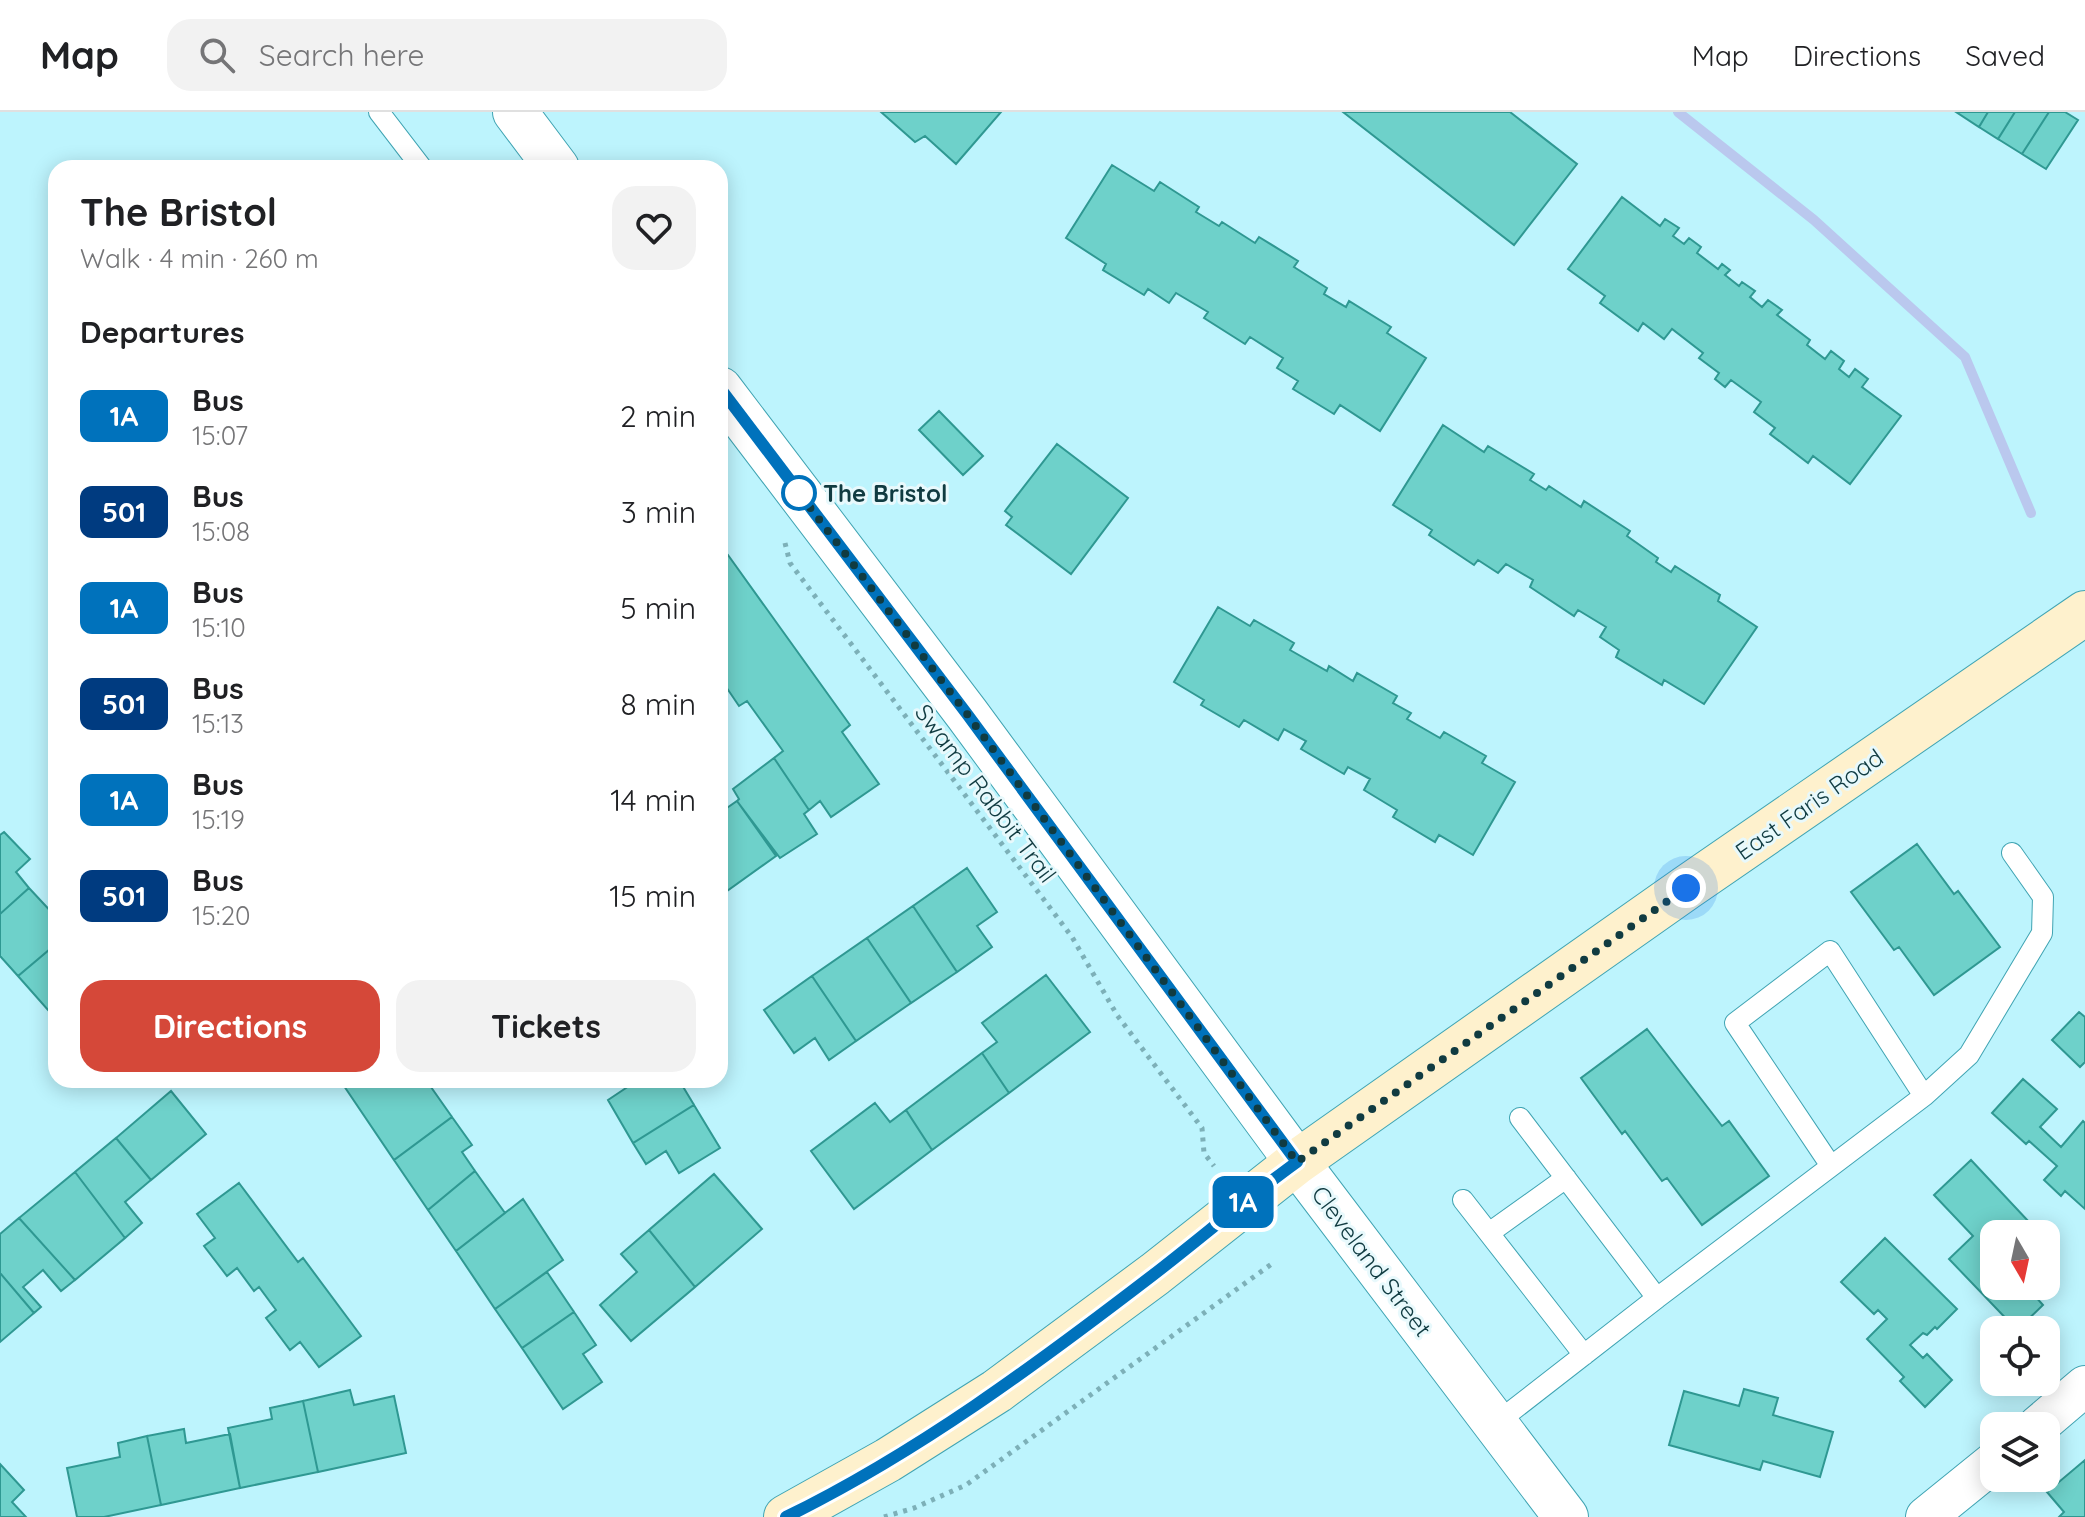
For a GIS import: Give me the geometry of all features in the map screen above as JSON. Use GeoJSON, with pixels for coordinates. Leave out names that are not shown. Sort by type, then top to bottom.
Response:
{"type":"FeatureCollection","features":[{"type":"Feature","properties":{"kind":"main road","name":"East Faris Road"},"geometry":{"type":"LineString","coordinates":[[786,1517],[888,1460],[997,1391],[1155,1274],[1297,1162],[1686,888],[2085,613]]}},
{"type":"Feature","properties":{"kind":"street"},"geometry":{"type":"LineString","coordinates":[[515,112],[551,160]]}},
{"type":"Feature","properties":{"kind":"street","name":"Cleveland Street"},"geometry":{"type":"LineString","coordinates":[[728,400],[967,714],[1297,1162],[1566,1517]]}},
{"type":"Feature","properties":{"kind":"street"},"geometry":{"type":"LineString","coordinates":[[2054,1412],[2085,1386]]}},
{"type":"Feature","properties":{"kind":"street"},"geometry":{"type":"LineString","coordinates":[[1926,1517],[1980,1473]]}},
{"type":"Feature","properties":{"kind":"lane"},"geometry":{"type":"LineString","coordinates":[[379,112],[416,160]]}},
{"type":"Feature","properties":{"kind":"lane"},"geometry":{"type":"LineString","coordinates":[[1495,1424],[1924,1096],[1969,1055],[2042,933],[2043,897],[2012,853]]}},
{"type":"Feature","properties":{"kind":"lane"},"geometry":{"type":"LineString","coordinates":[[1831,1166],[1735,1023],[1830,951],[1924,1096]]}},
{"type":"Feature","properties":{"kind":"lane"},"geometry":{"type":"LineString","coordinates":[[1520,1118],[1657,1298]]}},
{"type":"Feature","properties":{"kind":"lane"},"geometry":{"type":"LineString","coordinates":[[1489,1233],[1566,1178]]}},
{"type":"Feature","properties":{"kind":"lane"},"geometry":{"type":"LineString","coordinates":[[1463,1200],[1584,1355]]}},
{"type":"Feature","properties":{"kind":"path","name":"Swamp Rabbit Trail"},"geometry":{"type":"LineString","coordinates":[[783,532],[790,563],[1072,937],[1117,1015],[1202,1128],[1204,1153],[1214,1166]]}},
{"type":"Feature","properties":{"kind":"path"},"geometry":{"type":"LineString","coordinates":[[884,1517],[914,1508],[966,1485],[1273,1263]]}},
{"type":"Feature","properties":{"kind":"building"},"geometry":{"type":"Polygon","coordinates":[[[881,112],[1001,112],[956,164],[925,136],[915,142],[881,112]]]}},
{"type":"Feature","properties":{"kind":"building"},"geometry":{"type":"Polygon","coordinates":[[[1343,112],[1510,112],[1577,164],[1514,245],[1343,112]]]}},
{"type":"Feature","properties":{"kind":"building"},"geometry":{"type":"Polygon","coordinates":[[[1956,112],[1988,112],[1979,127],[1956,112]]]}},
{"type":"Feature","properties":{"kind":"building"},"geometry":{"type":"Polygon","coordinates":[[[1988,112],[2015,112],[1998,139],[1979,127],[1988,112]]]}},
{"type":"Feature","properties":{"kind":"building"},"geometry":{"type":"Polygon","coordinates":[[[2015,112],[2049,112],[2022,154],[1998,139],[2015,112]]]}},
{"type":"Feature","properties":{"kind":"building"},"geometry":{"type":"Polygon","coordinates":[[[2049,112],[2065,112],[2078,120],[2046,169],[2022,154],[2049,112]]]}},
{"type":"Feature","properties":{"kind":"building"},"geometry":{"type":"Polygon","coordinates":[[[1112,165],[1154,191],[1160,182],[1199,207],[1196,212],[1219,226],[1222,222],[1255,243],[1259,237],[1298,261],[1294,267],[1327,288],[1324,294],[1346,307],[1349,301],[1391,327],[1387,333],[1426,358],[1380,431],[1340,405],[1334,414],[1293,389],[1298,381],[1277,368],[1283,358],[1250,337],[1245,344],[1204,318],[1208,312],[1176,293],[1169,303],[1148,289],[1144,295],[1103,270],[1106,264],[1066,238],[1112,165]]]}},
{"type":"Feature","properties":{"kind":"building"},"geometry":{"type":"Polygon","coordinates":[[[1622,197],[1660,226],[1665,219],[1679,228],[1673,236],[1684,244],[1689,238],[1701,247],[1697,253],[1718,269],[1722,264],[1730,270],[1725,275],[1739,286],[1742,282],[1755,291],[1750,297],[1762,307],[1768,300],[1782,310],[1777,315],[1810,340],[1807,345],[1825,359],[1831,351],[1844,361],[1839,369],[1849,377],[1855,369],[1868,379],[1862,387],[1901,416],[1850,484],[1813,456],[1808,463],[1770,434],[1775,428],[1754,412],[1761,402],[1731,380],[1725,387],[1715,379],[1719,373],[1699,358],[1703,353],[1672,329],[1664,339],[1643,323],[1638,331],[1600,303],[1605,296],[1568,269],[1622,197]]]}},
{"type":"Feature","properties":{"kind":"building"},"geometry":{"type":"Polygon","coordinates":[[[939,411],[983,456],[963,475],[919,430],[939,411]]]}},
{"type":"Feature","properties":{"kind":"building"},"geometry":{"type":"Polygon","coordinates":[[[1443,425],[1484,452],[1488,446],[1534,474],[1530,480],[1546,490],[1549,486],[1581,507],[1584,501],[1630,531],[1627,536],[1658,558],[1656,562],[1671,572],[1675,566],[1720,595],[1718,601],[1757,627],[1704,704],[1664,680],[1662,685],[1616,657],[1619,650],[1600,637],[1606,627],[1578,610],[1574,616],[1530,587],[1533,580],[1506,564],[1498,573],[1478,560],[1474,565],[1429,535],[1432,530],[1393,505],[1443,425]]]}},
{"type":"Feature","properties":{"kind":"building"},"geometry":{"type":"Polygon","coordinates":[[[1057,444],[1128,498],[1071,574],[1006,525],[1012,517],[1005,511],[1057,444]]]}},
{"type":"Feature","properties":{"kind":"building"},"geometry":{"type":"Polygon","coordinates":[[[728,555],[850,725],[842,732],[879,784],[831,817],[820,801],[809,810],[774,758],[783,751],[747,701],[739,706],[728,690],[728,555]]]}},
{"type":"Feature","properties":{"kind":"building"},"geometry":{"type":"Polygon","coordinates":[[[1218,607],[1250,626],[1254,620],[1294,643],[1290,650],[1327,671],[1329,666],[1353,681],[1357,673],[1397,696],[1393,703],[1411,713],[1407,719],[1440,738],[1444,732],[1486,756],[1482,763],[1515,782],[1473,855],[1439,835],[1435,842],[1393,817],[1397,810],[1364,790],[1370,779],[1348,767],[1344,774],[1301,749],[1306,741],[1284,729],[1278,740],[1244,720],[1239,727],[1201,705],[1204,700],[1174,682],[1218,607]]]}},
{"type":"Feature","properties":{"kind":"building"},"geometry":{"type":"Polygon","coordinates":[[[774,758],[809,810],[804,814],[817,834],[780,858],[737,801],[739,799],[733,789],[774,758]]]}},
{"type":"Feature","properties":{"kind":"building"},"geometry":{"type":"Polygon","coordinates":[[[737,801],[776,856],[728,890],[728,807],[737,801]]]}},
{"type":"Feature","properties":{"kind":"building"},"geometry":{"type":"Polygon","coordinates":[[[4,832],[30,859],[16,872],[29,888],[0,914],[0,835],[4,832]]]}},
{"type":"Feature","properties":{"kind":"building"},"geometry":{"type":"Polygon","coordinates":[[[1917,844],[1954,894],[1958,891],[2000,947],[1934,995],[1899,947],[1894,950],[1851,892],[1917,844]]]}},
{"type":"Feature","properties":{"kind":"building"},"geometry":{"type":"Polygon","coordinates":[[[967,868],[997,912],[977,926],[992,947],[957,972],[913,906],[967,868]]]}},
{"type":"Feature","properties":{"kind":"building"},"geometry":{"type":"Polygon","coordinates":[[[29,888],[48,908],[48,951],[18,976],[0,956],[0,914],[29,888]]]}},
{"type":"Feature","properties":{"kind":"building"},"geometry":{"type":"Polygon","coordinates":[[[913,906],[957,972],[911,1003],[867,938],[913,906]]]}},
{"type":"Feature","properties":{"kind":"building"},"geometry":{"type":"Polygon","coordinates":[[[867,938],[911,1003],[856,1041],[812,976],[867,938]]]}},
{"type":"Feature","properties":{"kind":"building"},"geometry":{"type":"Polygon","coordinates":[[[48,951],[48,1010],[18,976],[48,951]]]}},
{"type":"Feature","properties":{"kind":"building"},"geometry":{"type":"Polygon","coordinates":[[[1046,975],[1090,1032],[1009,1093],[982,1053],[997,1042],[982,1023],[1046,975]]]}},
{"type":"Feature","properties":{"kind":"building"},"geometry":{"type":"Polygon","coordinates":[[[812,976],[856,1041],[829,1060],[815,1038],[794,1053],[764,1010],[812,976]]]}},
{"type":"Feature","properties":{"kind":"building"},"geometry":{"type":"Polygon","coordinates":[[[2079,1012],[2085,1017],[2085,1062],[2080,1067],[2052,1040],[2079,1012]]]}},
{"type":"Feature","properties":{"kind":"building"},"geometry":{"type":"Polygon","coordinates":[[[1647,1029],[1722,1126],[1729,1121],[1769,1176],[1702,1225],[1667,1178],[1662,1181],[1625,1131],[1622,1134],[1581,1078],[1647,1029]]]}},
{"type":"Feature","properties":{"kind":"building"},"geometry":{"type":"Polygon","coordinates":[[[982,1053],[1009,1093],[932,1150],[906,1110],[982,1053]]]}},
{"type":"Feature","properties":{"kind":"building"},"geometry":{"type":"Polygon","coordinates":[[[2023,1079],[2057,1109],[2040,1127],[2061,1147],[2083,1121],[2085,1123],[2085,1209],[2065,1191],[2061,1196],[2044,1180],[2057,1166],[2029,1141],[2026,1144],[1992,1113],[2023,1079]]]}},
{"type":"Feature","properties":{"kind":"building"},"geometry":{"type":"Polygon","coordinates":[[[345,1088],[432,1088],[452,1117],[394,1160],[345,1088]]]}},
{"type":"Feature","properties":{"kind":"building"},"geometry":{"type":"Polygon","coordinates":[[[626,1088],[684,1088],[694,1105],[633,1143],[608,1100],[626,1088]]]}},
{"type":"Feature","properties":{"kind":"building"},"geometry":{"type":"Polygon","coordinates":[[[171,1091],[206,1134],[151,1180],[116,1138],[171,1091]]]}},
{"type":"Feature","properties":{"kind":"building"},"geometry":{"type":"Polygon","coordinates":[[[875,1103],[890,1122],[906,1110],[932,1150],[854,1209],[811,1151],[875,1103]]]}},
{"type":"Feature","properties":{"kind":"building"},"geometry":{"type":"Polygon","coordinates":[[[694,1105],[720,1148],[679,1173],[666,1151],[646,1164],[633,1143],[694,1105]]]}},
{"type":"Feature","properties":{"kind":"building"},"geometry":{"type":"Polygon","coordinates":[[[452,1117],[472,1145],[462,1152],[475,1171],[428,1210],[394,1160],[452,1117]]]}},
{"type":"Feature","properties":{"kind":"building"},"geometry":{"type":"Polygon","coordinates":[[[116,1138],[151,1180],[125,1202],[142,1223],[125,1238],[75,1172],[116,1138]]]}},
{"type":"Feature","properties":{"kind":"building"},"geometry":{"type":"Polygon","coordinates":[[[1971,1160],[2027,1220],[1980,1220],[1980,1291],[1949,1259],[1973,1236],[1934,1195],[1971,1160]]]}},
{"type":"Feature","properties":{"kind":"building"},"geometry":{"type":"Polygon","coordinates":[[[475,1171],[505,1213],[456,1251],[428,1210],[475,1171]]]}},
{"type":"Feature","properties":{"kind":"building"},"geometry":{"type":"Polygon","coordinates":[[[75,1172],[125,1238],[75,1280],[19,1218],[75,1172]]]}},
{"type":"Feature","properties":{"kind":"building"},"geometry":{"type":"Polygon","coordinates":[[[714,1174],[762,1229],[695,1287],[649,1230],[714,1174]]]}},
{"type":"Feature","properties":{"kind":"building"},"geometry":{"type":"Polygon","coordinates":[[[239,1183],[298,1262],[303,1258],[361,1336],[319,1367],[300,1342],[290,1350],[266,1318],[276,1310],[259,1287],[254,1291],[237,1268],[227,1276],[204,1246],[215,1238],[197,1214],[239,1183]]]}},
{"type":"Feature","properties":{"kind":"building"},"geometry":{"type":"Polygon","coordinates":[[[523,1199],[563,1260],[495,1309],[456,1251],[523,1199]]]}},
{"type":"Feature","properties":{"kind":"building"},"geometry":{"type":"Polygon","coordinates":[[[19,1218],[75,1280],[61,1291],[43,1270],[23,1287],[41,1307],[34,1313],[0,1273],[0,1234],[19,1218]]]}},
{"type":"Feature","properties":{"kind":"building"},"geometry":{"type":"Polygon","coordinates":[[[649,1230],[695,1287],[631,1341],[600,1305],[637,1272],[621,1254],[649,1230]]]}},
{"type":"Feature","properties":{"kind":"building"},"geometry":{"type":"Polygon","coordinates":[[[1885,1238],[1957,1309],[1937,1329],[1935,1327],[1927,1335],[1923,1333],[1910,1345],[1923,1358],[1927,1354],[1952,1380],[1925,1407],[1900,1381],[1904,1377],[1867,1339],[1887,1319],[1878,1310],[1874,1314],[1841,1282],[1885,1238]]]}},
{"type":"Feature","properties":{"kind":"building"},"geometry":{"type":"Polygon","coordinates":[[[547,1272],[574,1312],[522,1348],[495,1309],[547,1272]]]}},
{"type":"Feature","properties":{"kind":"building"},"geometry":{"type":"Polygon","coordinates":[[[0,1273],[34,1313],[0,1342],[0,1273]]]}},
{"type":"Feature","properties":{"kind":"building"},"geometry":{"type":"Polygon","coordinates":[[[1988,1300],[2039,1300],[2043,1305],[2032,1316],[2004,1316],[1988,1300]]]}},
{"type":"Feature","properties":{"kind":"building"},"geometry":{"type":"Polygon","coordinates":[[[574,1312],[596,1345],[583,1354],[602,1382],[563,1409],[522,1348],[574,1312]]]}},
{"type":"Feature","properties":{"kind":"building"},"geometry":{"type":"Polygon","coordinates":[[[1744,1389],[1778,1398],[1773,1415],[1833,1432],[1820,1477],[1763,1461],[1760,1470],[1669,1445],[1684,1391],[1739,1406],[1744,1389]]]}},
{"type":"Feature","properties":{"kind":"building"},"geometry":{"type":"Polygon","coordinates":[[[350,1390],[354,1405],[394,1396],[406,1453],[318,1472],[303,1401],[350,1390]]]}},
{"type":"Feature","properties":{"kind":"building"},"geometry":{"type":"Polygon","coordinates":[[[303,1401],[318,1472],[240,1488],[228,1428],[272,1419],[270,1408],[303,1401]]]}},
{"type":"Feature","properties":{"kind":"building"},"geometry":{"type":"Polygon","coordinates":[[[184,1429],[186,1443],[230,1434],[240,1488],[161,1505],[147,1436],[184,1429]]]}},
{"type":"Feature","properties":{"kind":"building"},"geometry":{"type":"Polygon","coordinates":[[[147,1436],[161,1505],[104,1517],[77,1517],[67,1468],[120,1457],[118,1443],[147,1436]]]}},
{"type":"Feature","properties":{"kind":"building"},"geometry":{"type":"Polygon","coordinates":[[[2085,1460],[2085,1517],[2059,1517],[2064,1512],[2047,1492],[2060,1492],[2060,1481],[2085,1460]]]}},
{"type":"Feature","properties":{"kind":"building"},"geometry":{"type":"Polygon","coordinates":[[[0,1464],[24,1490],[12,1502],[26,1517],[0,1517],[0,1464]]]}},
{"type":"Feature","properties":{"kind":"waterway"},"geometry":{"type":"LineString","coordinates":[[1678,112],[1814,220],[1965,357],[2031,513]]}},
{"type":"Feature","properties":{"kind":"bus line","name":"1A"},"geometry":{"type":"LineString","coordinates":[[728,399],[967,714],[1297,1162],[1155,1274],[997,1391],[888,1460],[786,1517]]}},
{"type":"Feature","properties":{"kind":"place","name":"The Bristol"},"geometry":{"type":"Point","coordinates":[799,493]}},
{"type":"Feature","properties":{"kind":"route"},"geometry":{"type":"LineString","coordinates":[[799,493],[796,489],[967,714],[1297,1162],[1686,888]]}}]}
